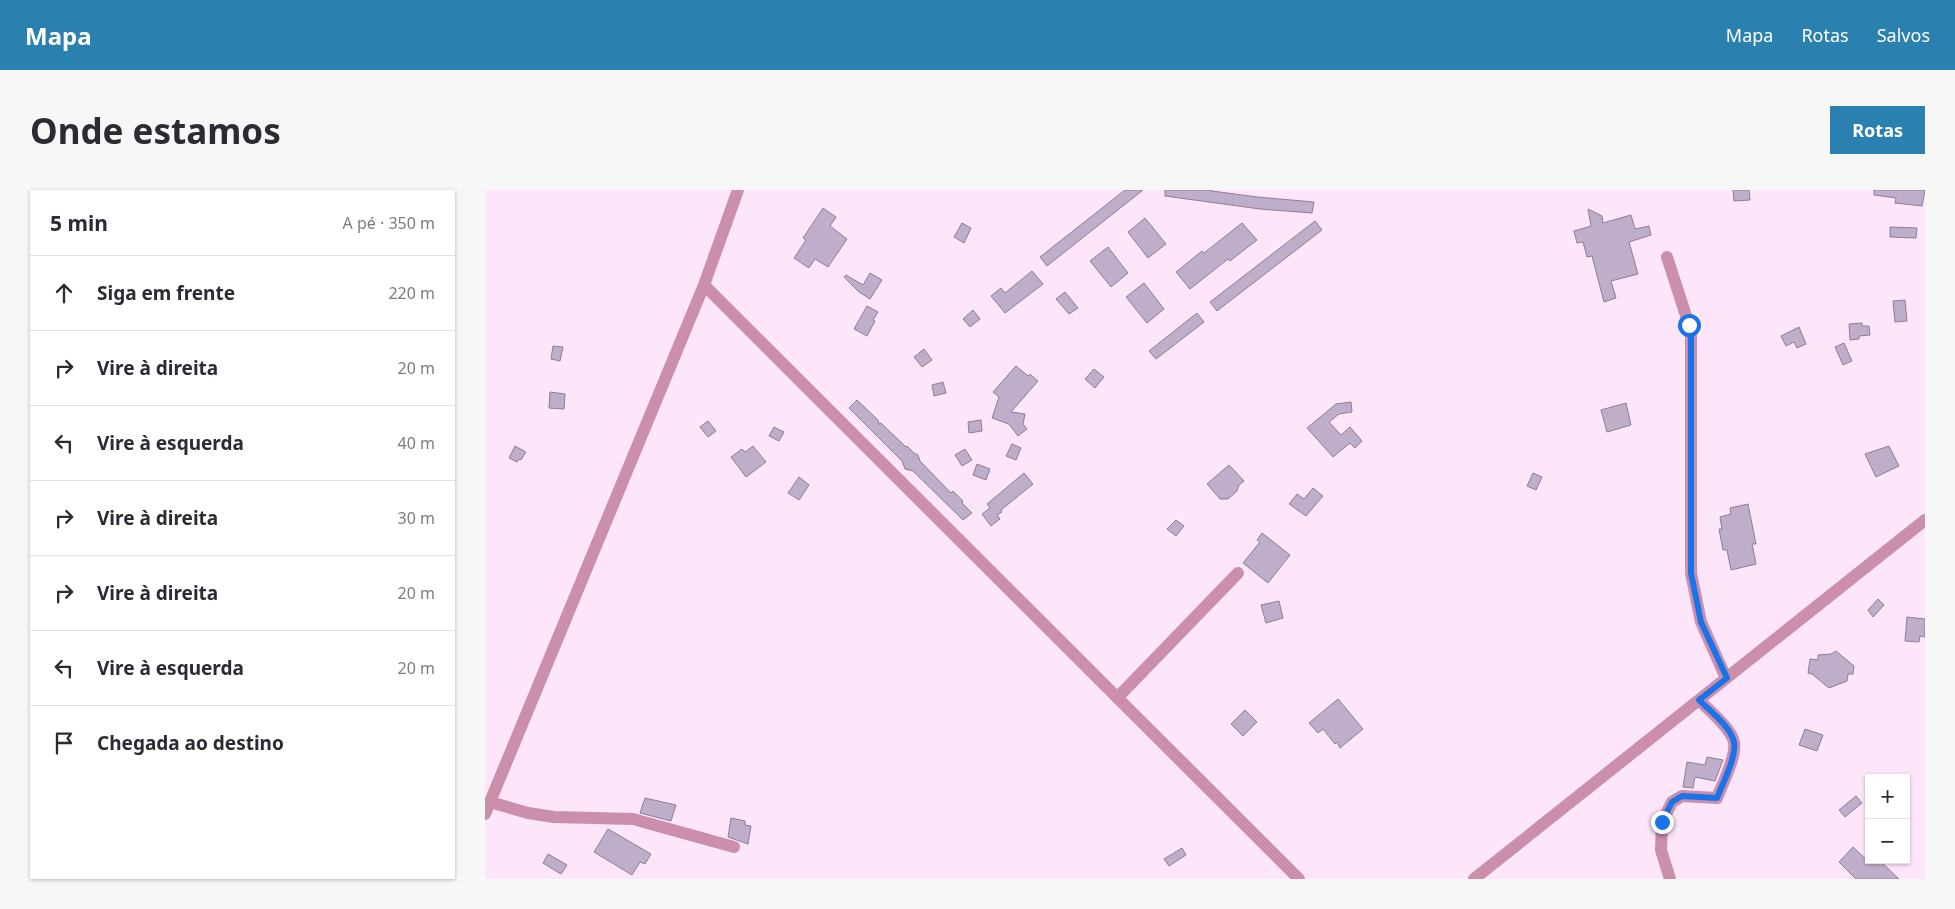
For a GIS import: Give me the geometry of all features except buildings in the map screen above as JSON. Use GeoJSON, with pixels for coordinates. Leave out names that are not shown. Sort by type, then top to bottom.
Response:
{"type":"FeatureCollection","features":[{"type":"Feature","properties":{"kind":"street"},"geometry":{"type":"LineString","coordinates":[[485,814],[704,285],[738,190]]}},
{"type":"Feature","properties":{"kind":"street"},"geometry":{"type":"LineString","coordinates":[[1667,257],[1689,325],[1691,338],[1691,573],[1701,622],[1727,678]]}},
{"type":"Feature","properties":{"kind":"street"},"geometry":{"type":"LineString","coordinates":[[704,285],[1299,879]]}},
{"type":"Feature","properties":{"kind":"street"},"geometry":{"type":"LineString","coordinates":[[1474,879],[1925,520]]}},
{"type":"Feature","properties":{"kind":"street"},"geometry":{"type":"LineString","coordinates":[[1117,698],[1238,574]]}},
{"type":"Feature","properties":{"kind":"street"},"geometry":{"type":"LineString","coordinates":[[1670,879],[1661,850],[1662,822],[1672,802],[1682,796],[1717,798],[1734,752],[1734,742],[1728,731],[1699,700]]}},
{"type":"Feature","properties":{"kind":"street"},"geometry":{"type":"LineString","coordinates":[[490,802],[528,813],[554,817],[633,819],[734,848]]}},
{"type":"Feature","properties":{"kind":"route"},"geometry":{"type":"LineString","coordinates":[[1662,822],[1672,802],[1682,796],[1717,798],[1734,752],[1734,742],[1728,731],[1699,700],[1727,678],[1701,622],[1691,573],[1691,338],[1689,325]]}}]}
